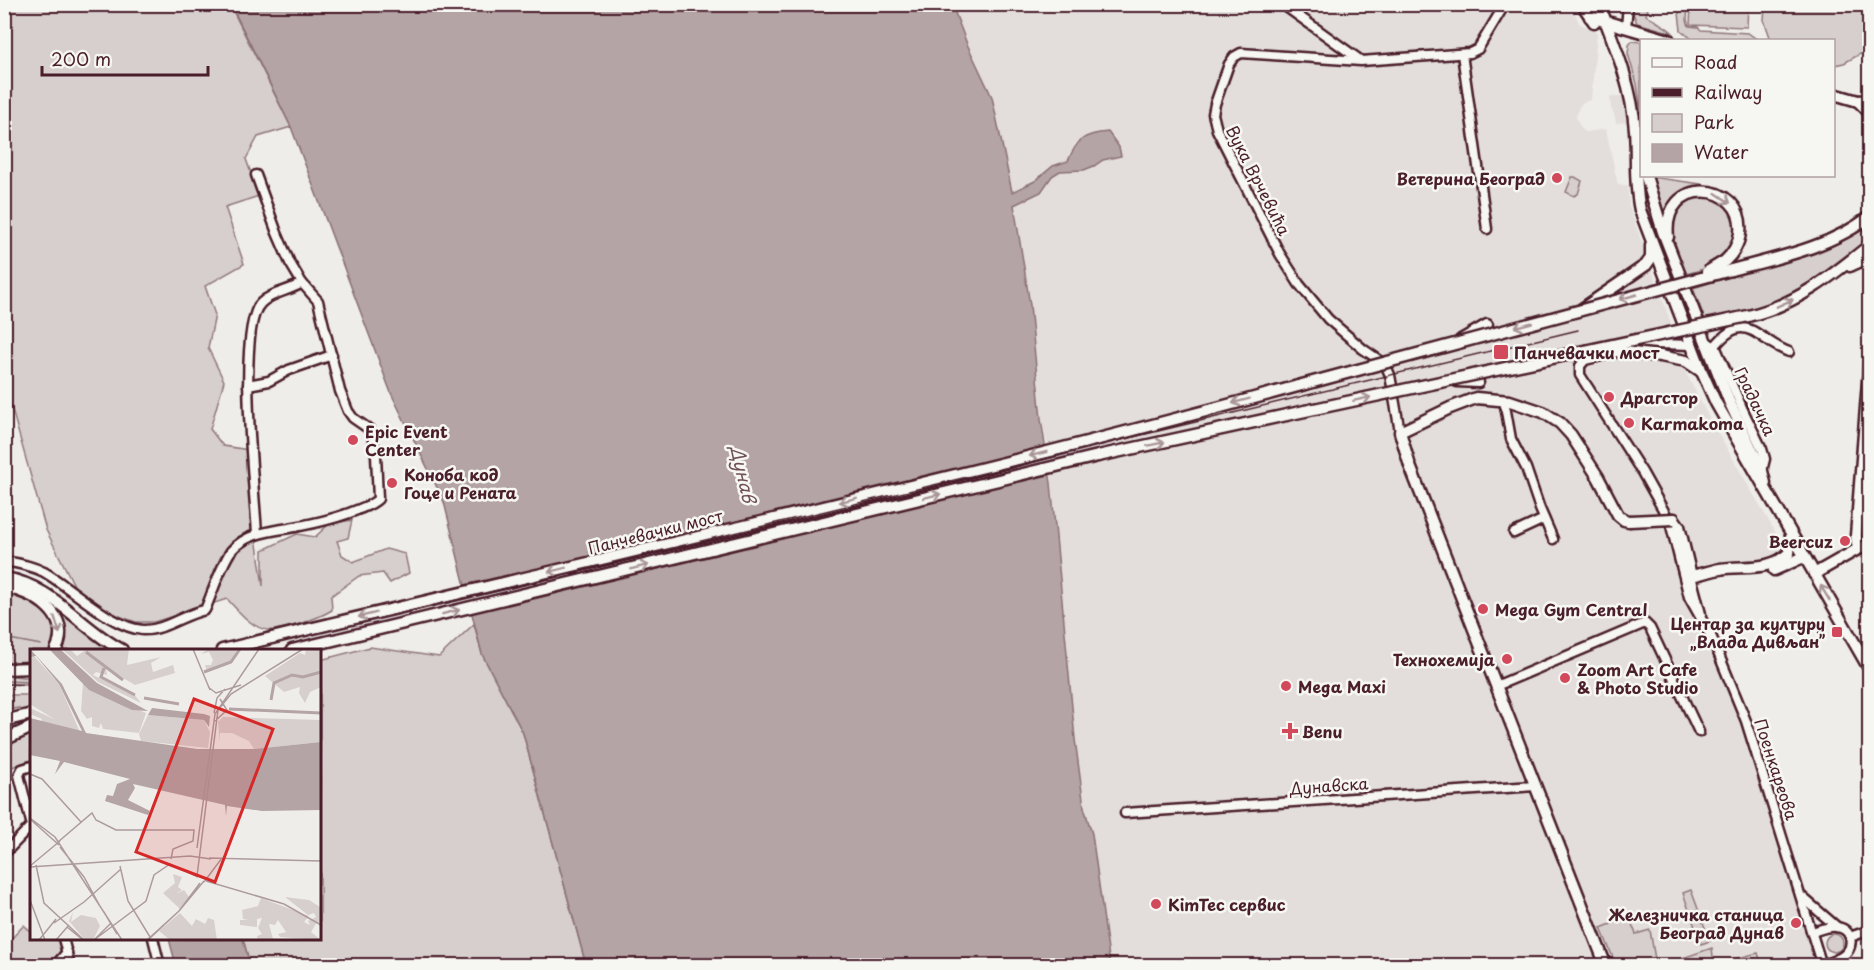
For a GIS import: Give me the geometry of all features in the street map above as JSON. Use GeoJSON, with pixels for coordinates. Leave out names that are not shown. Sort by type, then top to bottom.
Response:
{"type":"FeatureCollection","features":[{"type":"Feature","properties":{"kind":"main road"},"geometry":{"type":"LineString","coordinates":[[1582,4],[1590,17],[1612,38]]}},
{"type":"Feature","properties":{"kind":"main road"},"geometry":{"type":"LineString","coordinates":[[1599,4],[1619,56],[1640,154]]}},
{"type":"Feature","properties":{"kind":"main road"},"geometry":{"type":"LineString","coordinates":[[1590,17],[1666,39]]}},
{"type":"Feature","properties":{"kind":"main road"},"geometry":{"type":"LineString","coordinates":[[1619,56],[1620,44],[1631,29]]}},
{"type":"Feature","properties":{"kind":"main road"},"geometry":{"type":"LineString","coordinates":[[1835,94],[1858,101],[1869,100]]}},
{"type":"Feature","properties":{"kind":"main road"},"geometry":{"type":"LineString","coordinates":[[1858,101],[1869,114]]}},
{"type":"Feature","properties":{"kind":"main road"},"geometry":{"type":"LineString","coordinates":[[1636,133],[1637,198],[1650,239],[1702,372],[1716,403],[1869,669]]}},
{"type":"Feature","properties":{"kind":"main road"},"geometry":{"type":"LineString","coordinates":[[1644,177],[1670,249],[1710,344],[1736,416],[1762,471],[1765,489]]}},
{"type":"Feature","properties":{"kind":"main road"},"geometry":{"type":"LineString","coordinates":[[1644,177],[1644,202],[1648,216],[1721,400],[1726,418]]}},
{"type":"Feature","properties":{"kind":"main road"},"geometry":{"type":"LineString","coordinates":[[1670,249],[1668,224],[1675,205],[1681,198],[1691,193],[1710,191],[1729,201],[1739,218],[1740,237],[1728,266]]}},
{"type":"Feature","properties":{"kind":"main road"},"geometry":{"type":"LineString","coordinates":[[1452,345],[1676,284],[1728,266],[1810,247],[1864,222]]}},
{"type":"Feature","properties":{"kind":"main road"},"geometry":{"type":"LineString","coordinates":[[1580,311],[1646,265],[1651,258],[1650,239]]}},
{"type":"Feature","properties":{"kind":"main road","name":"Панчевачки мост"},"geometry":{"type":"LineString","coordinates":[[300,649],[1098,456],[1748,316],[1788,302],[1819,285],[1869,245]]}},
{"type":"Feature","properties":{"kind":"main road"},"geometry":{"type":"LineString","coordinates":[[1841,269],[1861,261],[1869,264]]}},
{"type":"Feature","properties":{"kind":"main road"},"geometry":{"type":"LineString","coordinates":[[1452,345],[1487,325]]}},
{"type":"Feature","properties":{"kind":"main road","name":"Панчевачки мост"},"geometry":{"type":"LineString","coordinates":[[230,649],[1095,440],[1452,345]]}},
{"type":"Feature","properties":{"kind":"main road"},"geometry":{"type":"LineString","coordinates":[[1596,349],[1686,361],[1702,372]]}},
{"type":"Feature","properties":{"kind":"main road"},"geometry":{"type":"LineString","coordinates":[[1814,574],[1864,549],[1856,536],[1869,355]]}},
{"type":"Feature","properties":{"kind":"main road"},"geometry":{"type":"LineString","coordinates":[[1450,380],[1478,382]]}},
{"type":"Feature","properties":{"kind":"main road"},"geometry":{"type":"LineString","coordinates":[[1504,400],[1481,397],[1468,400],[1400,432],[1408,459],[1606,966]]}},
{"type":"Feature","properties":{"kind":"main road","name":"Поенкареова"},"geometry":{"type":"LineString","coordinates":[[1504,400],[1543,412],[1566,428],[1598,477],[1618,515],[1624,520],[1674,519],[1679,526],[1691,576]]}},
{"type":"Feature","properties":{"kind":"main road"},"geometry":{"type":"LineString","coordinates":[[1691,576],[1720,569],[1763,566],[1782,559],[1790,549],[1791,535]]}},
{"type":"Feature","properties":{"kind":"main road"},"geometry":{"type":"LineString","coordinates":[[1734,568],[1754,574],[1767,573],[1804,557]]}},
{"type":"Feature","properties":{"kind":"main road"},"geometry":{"type":"LineString","coordinates":[[4,578],[27,583],[43,591],[93,632],[119,649]]}},
{"type":"Feature","properties":{"kind":"main road"},"geometry":{"type":"LineString","coordinates":[[4,587],[26,593],[49,607],[59,626],[60,636],[57,649]]}},
{"type":"Feature","properties":{"kind":"main road"},"geometry":{"type":"LineString","coordinates":[[4,670],[30,668]]}},
{"type":"Feature","properties":{"kind":"main road"},"geometry":{"type":"LineString","coordinates":[[4,670],[30,674]]}},
{"type":"Feature","properties":{"kind":"main road"},"geometry":{"type":"LineString","coordinates":[[4,722],[30,715]]}},
{"type":"Feature","properties":{"kind":"main road"},"geometry":{"type":"LineString","coordinates":[[4,740],[30,728]]}},
{"type":"Feature","properties":{"kind":"street"},"geometry":{"type":"LineString","coordinates":[[1282,4],[1361,61]]}},
{"type":"Feature","properties":{"kind":"street"},"geometry":{"type":"LineString","coordinates":[[1487,229],[1462,54],[1476,51],[1506,4]]}},
{"type":"Feature","properties":{"kind":"street"},"geometry":{"type":"LineString","coordinates":[[1628,4],[1631,29]]}},
{"type":"Feature","properties":{"kind":"street","name":"Вука Врчевића"},"geometry":{"type":"LineString","coordinates":[[1400,432],[1390,375],[1385,364],[1363,349],[1328,319],[1290,272],[1223,144],[1213,114],[1229,64],[1241,53],[1361,61],[1462,54]]}},
{"type":"Feature","properties":{"kind":"street"},"geometry":{"type":"LineString","coordinates":[[4,561],[44,572],[109,616],[143,630],[160,627],[188,614],[205,610],[232,551],[257,534],[335,518],[378,499],[376,455],[372,435],[369,429],[353,418],[348,411],[318,301],[302,283],[290,263],[256,175]]}},
{"type":"Feature","properties":{"kind":"street"},"geometry":{"type":"LineString","coordinates":[[257,534],[248,385],[251,334],[258,308],[267,298],[302,283]]}},
{"type":"Feature","properties":{"kind":"street"},"geometry":{"type":"LineString","coordinates":[[1710,344],[1738,327],[1758,333],[1772,345],[1789,352]]}},
{"type":"Feature","properties":{"kind":"street"},"geometry":{"type":"LineString","coordinates":[[1661,344],[1688,333]]}},
{"type":"Feature","properties":{"kind":"street"},"geometry":{"type":"LineString","coordinates":[[1661,344],[1691,345]]}},
{"type":"Feature","properties":{"kind":"street","name":"Поенкареова"},"geometry":{"type":"LineString","coordinates":[[1661,344],[1592,358],[1583,362],[1579,368],[1580,375],[1642,472],[1668,518],[1689,597],[1703,620]]}},
{"type":"Feature","properties":{"kind":"street"},"geometry":{"type":"LineString","coordinates":[[248,385],[269,381],[289,370],[332,355]]}},
{"type":"Feature","properties":{"kind":"street"},"geometry":{"type":"LineString","coordinates":[[1504,400],[1510,439],[1526,468],[1553,539]]}},
{"type":"Feature","properties":{"kind":"street"},"geometry":{"type":"LineString","coordinates":[[1514,533],[1544,519]]}},
{"type":"Feature","properties":{"kind":"street","name":"Поенкареова"},"geometry":{"type":"LineString","coordinates":[[1691,576],[1703,620],[1746,721],[1822,965],[1847,952],[1851,944],[1850,937]]}},
{"type":"Feature","properties":{"kind":"street"},"geometry":{"type":"LineString","coordinates":[[1496,686],[1645,623],[1650,628],[1699,732]]}},
{"type":"Feature","properties":{"kind":"street"},"geometry":{"type":"LineString","coordinates":[[30,767],[22,769],[19,776],[30,822]]}},
{"type":"Feature","properties":{"kind":"street","name":"Дунавска"},"geometry":{"type":"LineString","coordinates":[[1125,813],[1535,786]]}},
{"type":"Feature","properties":{"kind":"street"},"geometry":{"type":"LineString","coordinates":[[4,854],[30,827]]}},
{"type":"Feature","properties":{"kind":"street"},"geometry":{"type":"LineString","coordinates":[[1800,895],[1850,937],[1869,930]]}},
{"type":"Feature","properties":{"kind":"street"},"geometry":{"type":"LineString","coordinates":[[1812,932],[1837,927]]}},
{"type":"Feature","properties":{"kind":"street"},"geometry":{"type":"LineString","coordinates":[[63,940],[70,966]]}},
{"type":"Feature","properties":{"kind":"street"},"geometry":{"type":"LineString","coordinates":[[153,940],[160,966]]}},
{"type":"Feature","properties":{"kind":"street"},"geometry":{"type":"LineString","coordinates":[[55,966],[67,952]]}},
{"type":"Feature","properties":{"kind":"shaded area"},"geometry":{"type":"Polygon","coordinates":[[[952,5],[1572,5],[1579,23],[1597,32],[1591,100],[1583,102],[1576,117],[1585,132],[1606,129],[1618,185],[1628,185],[1629,206],[1683,356],[1687,375],[1784,547],[1779,556],[1769,562],[1743,564],[1728,561],[1678,572],[1685,599],[1707,638],[1743,722],[1820,965],[1110,965],[1092,834],[1084,807],[1075,739],[1049,451],[1041,419],[1030,305],[1014,205],[1041,192],[1052,176],[1060,171],[1094,166],[1103,160],[1121,156],[1119,147],[1108,133],[1075,144],[1068,161],[1053,166],[1035,181],[1012,193],[992,97],[952,5]]]}},
{"type":"Feature","properties":{"kind":"shaded area"},"geometry":{"type":"Polygon","coordinates":[[[1610,96],[1623,96],[1628,122],[1616,123],[1611,109],[1610,96]]]}},
{"type":"Feature","properties":{"kind":"green space"},"geometry":{"type":"Polygon","coordinates":[[[5,5],[230,5],[291,127],[258,137],[246,159],[259,196],[225,207],[244,264],[205,286],[215,315],[208,348],[224,381],[210,429],[223,446],[249,450],[248,476],[253,498],[254,523],[263,586],[263,550],[297,534],[315,537],[329,524],[352,520],[348,538],[337,541],[342,555],[353,562],[386,549],[405,554],[409,573],[390,583],[383,573],[359,576],[331,596],[332,610],[301,623],[274,630],[256,626],[227,599],[154,622],[136,622],[99,607],[75,587],[46,530],[5,385],[5,5]]]}},
{"type":"Feature","properties":{"kind":"green space"},"geometry":{"type":"Polygon","coordinates":[[[1634,5],[1649,5],[1646,15],[1673,33],[1637,23],[1633,13],[1634,5]]]}},
{"type":"Feature","properties":{"kind":"green space"},"geometry":{"type":"Polygon","coordinates":[[[1678,5],[1688,5],[1689,26],[1698,27],[1701,30],[1748,33],[1757,39],[1692,39],[1681,30],[1678,5]]]}},
{"type":"Feature","properties":{"kind":"green space"},"geometry":{"type":"Polygon","coordinates":[[[1691,5],[1748,5],[1747,27],[1690,25],[1691,5]]]}},
{"type":"Feature","properties":{"kind":"green space"},"geometry":{"type":"Polygon","coordinates":[[[1765,5],[1869,5],[1869,58],[1860,54],[1844,63],[1835,65],[1835,39],[1771,39],[1764,20],[1765,5]]]}},
{"type":"Feature","properties":{"kind":"green space"},"geometry":{"type":"Polygon","coordinates":[[[1632,41],[1640,42],[1640,106],[1637,84],[1628,54],[1632,41]]]}},
{"type":"Feature","properties":{"kind":"green space"},"geometry":{"type":"Polygon","coordinates":[[[1572,177],[1582,181],[1578,194],[1574,196],[1566,192],[1572,177]]]}},
{"type":"Feature","properties":{"kind":"green space"},"geometry":{"type":"Polygon","coordinates":[[[1651,177],[1701,184],[1706,187],[1690,191],[1664,223],[1651,177]]]}},
{"type":"Feature","properties":{"kind":"green space"},"geometry":{"type":"Polygon","coordinates":[[[1702,196],[1721,202],[1732,214],[1734,238],[1732,246],[1721,259],[1705,268],[1686,274],[1674,238],[1673,217],[1678,208],[1687,201],[1702,196]]]}},
{"type":"Feature","properties":{"kind":"green space"},"geometry":{"type":"Polygon","coordinates":[[[1863,230],[1869,230],[1869,241],[1787,302],[1707,325],[1693,288],[1803,255],[1863,230]]]}},
{"type":"Feature","properties":{"kind":"green space"},"geometry":{"type":"Polygon","coordinates":[[[4,589],[41,604],[57,626],[53,649],[30,649],[30,666],[5,667],[4,589]]]}},
{"type":"Feature","properties":{"kind":"green space"},"geometry":{"type":"Polygon","coordinates":[[[42,594],[92,637],[111,649],[60,649],[63,623],[42,594]]]}},
{"type":"Feature","properties":{"kind":"green space"},"geometry":{"type":"Polygon","coordinates":[[[474,624],[482,654],[523,733],[586,965],[250,965],[243,940],[321,940],[321,660],[370,647],[439,657],[474,624]]]}},
{"type":"Feature","properties":{"kind":"green space"},"geometry":{"type":"Polygon","coordinates":[[[5,675],[30,678],[30,684],[5,684],[5,675]]]}},
{"type":"Feature","properties":{"kind":"green space"},"geometry":{"type":"Polygon","coordinates":[[[4,695],[30,695],[30,711],[5,719],[4,695]]]}},
{"type":"Feature","properties":{"kind":"green space"},"geometry":{"type":"Polygon","coordinates":[[[30,735],[30,760],[5,772],[5,746],[30,735]]]}},
{"type":"Feature","properties":{"kind":"green space"},"geometry":{"type":"Polygon","coordinates":[[[1691,890],[1710,941],[1701,944],[1683,893],[1691,890]]]}},
{"type":"Feature","properties":{"kind":"green space"},"geometry":{"type":"Polygon","coordinates":[[[1629,917],[1636,934],[1650,930],[1656,965],[1616,965],[1601,928],[1629,917]]]}},
{"type":"Feature","properties":{"kind":"green space"},"geometry":{"type":"Polygon","coordinates":[[[24,925],[30,931],[30,940],[59,940],[63,952],[51,965],[5,965],[4,930],[12,938],[24,925]]]}},
{"type":"Feature","properties":{"kind":"green space"},"geometry":{"type":"Polygon","coordinates":[[[1834,934],[1840,937],[1843,943],[1840,949],[1834,952],[1828,949],[1825,943],[1828,937],[1834,934]]]}},
{"type":"Feature","properties":{"kind":"green space"},"geometry":{"type":"Polygon","coordinates":[[[1712,948],[1714,965],[1668,965],[1668,963],[1712,948]]]}},
{"type":"Feature","properties":{"kind":"green space"},"geometry":{"type":"Polygon","coordinates":[[[1758,953],[1762,965],[1726,965],[1726,961],[1758,953]]]}},
{"type":"Feature","properties":{"kind":"water","name":"Дунав"},"geometry":{"type":"Polygon","coordinates":[[[231,5],[952,5],[992,97],[1012,192],[1035,181],[1053,166],[1068,161],[1082,139],[1093,134],[1108,132],[1119,147],[1121,156],[1103,160],[1084,170],[1060,171],[1052,176],[1041,192],[1014,205],[1030,305],[1041,419],[1051,483],[1075,739],[1084,807],[1092,834],[1110,965],[586,965],[523,733],[482,654],[444,502],[391,393],[291,127],[231,5]]]}},
{"type":"Feature","properties":{"kind":"water"},"geometry":{"type":"Polygon","coordinates":[[[169,940],[243,940],[250,965],[176,965],[169,940]]]}},
{"type":"Feature","properties":{"kind":"pier"},"geometry":{"type":"Polygon","coordinates":[[[1048,446],[1052,472],[468,613],[462,587],[1048,446]]]}},
{"type":"Feature","properties":{"kind":"waterway"},"geometry":{"type":"LineString","coordinates":[[4,638],[41,645]]}},
{"type":"Feature","properties":{"kind":"waterway"},"geometry":{"type":"LineString","coordinates":[[4,681],[30,682]]}},
{"type":"Feature","properties":{"kind":"waterway"},"geometry":{"type":"LineString","coordinates":[[4,710],[19,708]]}},
{"type":"Feature","properties":{"kind":"waterway"},"geometry":{"type":"LineString","coordinates":[[4,731],[30,722]]}},
{"type":"Feature","properties":{"kind":"railway"},"geometry":{"type":"LineString","coordinates":[[252,649],[1578,330]]}},
{"type":"Feature","properties":{"kind":"railway"},"geometry":{"type":"LineString","coordinates":[[4,684],[30,685]]}},
{"type":"Feature","properties":{"kind":"place","name":"Ветерина Београд"},"geometry":{"type":"Point","coordinates":[1557,178]}},
{"type":"Feature","properties":{"kind":"place","name":"Панчевачки мост"},"geometry":{"type":"Point","coordinates":[1501,352]}},
{"type":"Feature","properties":{"kind":"place","name":"Драгстор"},"geometry":{"type":"Point","coordinates":[1609,397]}},
{"type":"Feature","properties":{"kind":"place","name":"Karmakoma"},"geometry":{"type":"Point","coordinates":[1629,423]}},
{"type":"Feature","properties":{"kind":"place","name":"Epic Event Center"},"geometry":{"type":"Point","coordinates":[353,440]}},
{"type":"Feature","properties":{"kind":"place","name":"Коноба код Гоце и Рената"},"geometry":{"type":"Point","coordinates":[392,483]}},
{"type":"Feature","properties":{"kind":"place","name":"Beercuz"},"geometry":{"type":"Point","coordinates":[1845,541]}},
{"type":"Feature","properties":{"kind":"place","name":"Mega Gym Central"},"geometry":{"type":"Point","coordinates":[1483,609]}},
{"type":"Feature","properties":{"kind":"place","name":"Центар за културу „Влада Дивљан”"},"geometry":{"type":"Point","coordinates":[1837,632]}},
{"type":"Feature","properties":{"kind":"place","name":"Технохемија"},"geometry":{"type":"Point","coordinates":[1507,659]}},
{"type":"Feature","properties":{"kind":"place","name":"Zoom Art Cafe & Photo Studio"},"geometry":{"type":"Point","coordinates":[1565,678]}},
{"type":"Feature","properties":{"kind":"place","name":"Mega Maxi"},"geometry":{"type":"Point","coordinates":[1286,686]}},
{"type":"Feature","properties":{"kind":"place","name":"Benu"},"geometry":{"type":"Point","coordinates":[1290,731]}},
{"type":"Feature","properties":{"kind":"place","name":"KimTec сервис"},"geometry":{"type":"Point","coordinates":[1156,904]}},
{"type":"Feature","properties":{"kind":"place","name":"Железничка станица Београд Дунав"},"geometry":{"type":"Point","coordinates":[1796,923]}}]}
